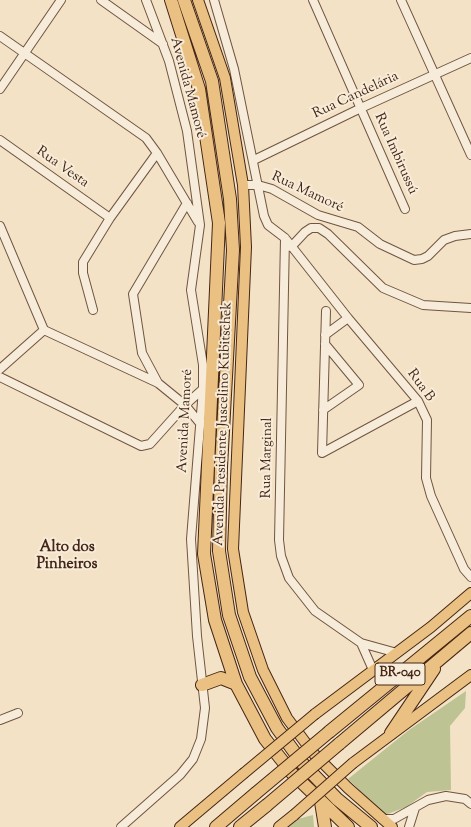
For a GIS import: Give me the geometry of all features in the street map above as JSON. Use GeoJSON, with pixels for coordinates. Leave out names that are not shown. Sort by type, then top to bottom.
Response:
{"type":"FeatureCollection","features":[{"type":"Feature","properties":{"kind":"highway","name":"Avenida Presidente Juscelino Kubitschek"},"geometry":{"type":"LineString","coordinates":[[171,0],[199,89],[219,224],[204,554],[214,620],[236,684],[266,740],[292,773],[348,827]]}},
{"type":"Feature","properties":{"kind":"highway","name":"Avenida Presidente Juscelino Kubitschek"},"geometry":{"type":"LineString","coordinates":[[184,0],[212,81],[230,199],[233,250],[221,467],[219,551],[229,615],[250,677],[277,728],[303,764],[336,799],[371,827]]}},
{"type":"Feature","properties":{"kind":"highway","name":"BR-040"},"geometry":{"type":"LineString","coordinates":[[216,827],[471,616]]}},
{"type":"Feature","properties":{"kind":"highway","name":"BR-040"},"geometry":{"type":"LineString","coordinates":[[240,827],[442,656],[471,634]]}},
{"type":"Feature","properties":{"kind":"highway"},"geometry":{"type":"LineString","coordinates":[[392,733],[442,656]]}},
{"type":"Feature","properties":{"kind":"highway"},"geometry":{"type":"LineString","coordinates":[[202,685],[222,678],[236,684]]}},
{"type":"Feature","properties":{"kind":"highway"},"geometry":{"type":"LineString","coordinates":[[321,802],[325,827]]}},
{"type":"Feature","properties":{"kind":"main road","name":"Avenida Presidente Juscelino Kubitschek"},"geometry":{"type":"LineString","coordinates":[[198,0],[225,78],[243,185],[246,247],[233,549],[243,612],[263,670],[287,718],[314,754],[392,827]]}},
{"type":"Feature","properties":{"kind":"main road"},"geometry":{"type":"LineString","coordinates":[[180,827],[315,714],[431,627],[471,593]]}},
{"type":"Feature","properties":{"kind":"main road"},"geometry":{"type":"LineString","coordinates":[[279,827],[353,763],[471,675]]}},
{"type":"Feature","properties":{"kind":"street"},"geometry":{"type":"LineString","coordinates":[[0,89],[61,0]]}},
{"type":"Feature","properties":{"kind":"street"},"geometry":{"type":"LineString","coordinates":[[101,0],[163,44]]}},
{"type":"Feature","properties":{"kind":"street","name":"Avenida Mamoré"},"geometry":{"type":"LineString","coordinates":[[121,827],[180,775],[192,759],[201,739],[205,708],[197,636],[191,540],[199,422],[203,389],[202,365],[191,290],[200,225],[187,131],[170,61],[146,0]]}},
{"type":"Feature","properties":{"kind":"street","name":"Rua B"},"geometry":{"type":"LineString","coordinates":[[214,0],[234,69],[254,160],[261,208],[268,225],[285,238],[348,318],[418,401],[427,420],[426,478],[431,496],[464,569],[471,577]]}},
{"type":"Feature","properties":{"kind":"street","name":"Rua Imbirussú"},"geometry":{"type":"LineString","coordinates":[[313,0],[405,209]]}},
{"type":"Feature","properties":{"kind":"street"},"geometry":{"type":"LineString","coordinates":[[401,0],[471,155]]}},
{"type":"Feature","properties":{"kind":"street"},"geometry":{"type":"LineString","coordinates":[[0,36],[146,138],[157,153],[200,225]]}},
{"type":"Feature","properties":{"kind":"street","name":"Rua Candelária"},"geometry":{"type":"LineString","coordinates":[[254,160],[361,108],[471,58]]}},
{"type":"Feature","properties":{"kind":"street","name":"Rua Vesta"},"geometry":{"type":"LineString","coordinates":[[0,140],[110,218]]}},
{"type":"Feature","properties":{"kind":"street"},"geometry":{"type":"LineString","coordinates":[[92,310],[83,273],[83,262],[110,218],[157,153]]}},
{"type":"Feature","properties":{"kind":"street","name":"Rua Mamoré"},"geometry":{"type":"LineString","coordinates":[[243,185],[258,185],[272,189],[318,215],[358,227],[380,244],[414,260],[422,259],[428,256],[444,240],[455,236],[471,234]]}},
{"type":"Feature","properties":{"kind":"street"},"geometry":{"type":"LineString","coordinates":[[158,383],[142,353],[133,294],[187,203]]}},
{"type":"Feature","properties":{"kind":"street"},"geometry":{"type":"LineString","coordinates":[[0,226],[44,330],[158,383],[185,405],[199,422]]}},
{"type":"Feature","properties":{"kind":"street"},"geometry":{"type":"LineString","coordinates":[[291,247],[305,232],[311,228],[319,228],[328,234],[383,288],[423,305],[471,308]]}},
{"type":"Feature","properties":{"kind":"street","name":"Rua Marginal"},"geometry":{"type":"LineString","coordinates":[[285,238],[280,551],[289,578],[315,611],[361,643],[397,653]]}},
{"type":"Feature","properties":{"kind":"street"},"geometry":{"type":"LineString","coordinates":[[326,311],[322,453],[418,401]]}},
{"type":"Feature","properties":{"kind":"street"},"geometry":{"type":"LineString","coordinates":[[326,335],[348,318]]}},
{"type":"Feature","properties":{"kind":"street"},"geometry":{"type":"LineString","coordinates":[[0,369],[44,330]]}},
{"type":"Feature","properties":{"kind":"street"},"geometry":{"type":"LineString","coordinates":[[323,410],[358,385],[325,344]]}},
{"type":"Feature","properties":{"kind":"street"},"geometry":{"type":"LineString","coordinates":[[0,377],[141,446],[150,444],[185,405],[203,389]]}},
{"type":"Feature","properties":{"kind":"street"},"geometry":{"type":"LineString","coordinates":[[361,643],[373,670]]}},
{"type":"Feature","properties":{"kind":"street"},"geometry":{"type":"LineString","coordinates":[[0,720],[18,713]]}},
{"type":"Feature","properties":{"kind":"street"},"geometry":{"type":"LineString","coordinates":[[382,819],[394,819],[428,800],[446,796],[465,800],[471,804]]}},
{"type":"Feature","properties":{"kind":"street"},"geometry":{"type":"LineString","coordinates":[[409,827],[415,808]]}},
{"type":"Feature","properties":{"kind":"green space"},"geometry":{"type":"Polygon","coordinates":[[[466,691],[465,708],[450,726],[451,790],[427,792],[406,807],[385,815],[348,779],[409,730],[466,691]]]}},
{"type":"Feature","properties":{"kind":"green space"},"geometry":{"type":"Polygon","coordinates":[[[313,815],[314,827],[279,827],[283,823],[313,815]]]}},
{"type":"Feature","properties":{"kind":"district","name":"Alto dos Pinheiros"},"geometry":{"type":"Point","coordinates":[67,556]}}]}
